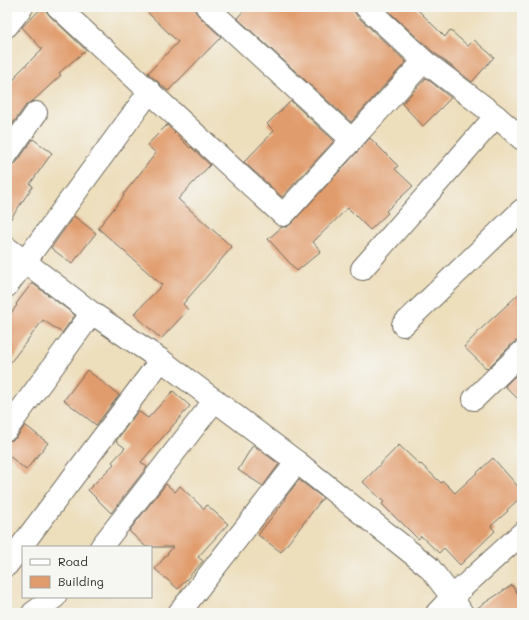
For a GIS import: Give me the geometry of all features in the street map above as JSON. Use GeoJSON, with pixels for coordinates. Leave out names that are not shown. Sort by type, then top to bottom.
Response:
{"type":"FeatureCollection","features":[{"type":"Feature","properties":{"kind":"street"},"geometry":{"type":"LineString","coordinates":[[7,26],[22,7]]}},
{"type":"Feature","properties":{"kind":"street"},"geometry":{"type":"LineString","coordinates":[[207,7],[352,140]]}},
{"type":"Feature","properties":{"kind":"street"},"geometry":{"type":"LineString","coordinates":[[366,7],[424,61],[496,116],[522,139]]}},
{"type":"Feature","properties":{"kind":"street"},"geometry":{"type":"LineString","coordinates":[[60,8],[283,215],[424,61]]}},
{"type":"Feature","properties":{"kind":"street"},"geometry":{"type":"LineString","coordinates":[[7,286],[150,91]]}},
{"type":"Feature","properties":{"kind":"street"},"geometry":{"type":"LineString","coordinates":[[7,154],[36,113]]}},
{"type":"Feature","properties":{"kind":"street"},"geometry":{"type":"LineString","coordinates":[[362,269],[496,116]]}},
{"type":"Feature","properties":{"kind":"street"},"geometry":{"type":"LineString","coordinates":[[404,325],[522,210]]}},
{"type":"Feature","properties":{"kind":"street"},"geometry":{"type":"LineString","coordinates":[[7,248],[92,313],[161,360],[297,462],[429,567],[457,605]]}},
{"type":"Feature","properties":{"kind":"street"},"geometry":{"type":"LineString","coordinates":[[7,429],[92,313]]}},
{"type":"Feature","properties":{"kind":"street"},"geometry":{"type":"LineString","coordinates":[[474,399],[522,352]]}},
{"type":"Feature","properties":{"kind":"street"},"geometry":{"type":"LineString","coordinates":[[7,565],[161,360]]}},
{"type":"Feature","properties":{"kind":"street"},"geometry":{"type":"LineString","coordinates":[[102,546],[215,400]]}},
{"type":"Feature","properties":{"kind":"street"},"geometry":{"type":"LineString","coordinates":[[179,613],[297,462]]}},
{"type":"Feature","properties":{"kind":"street"},"geometry":{"type":"LineString","coordinates":[[437,613],[457,605],[522,533]]}},
{"type":"Feature","properties":{"kind":"street"},"geometry":{"type":"LineString","coordinates":[[33,613],[54,598]]}},
{"type":"Feature","properties":{"kind":"building"},"geometry":{"type":"Polygon","coordinates":[[[43,7],[46,7],[46,11],[50,16],[86,50],[59,73],[61,75],[33,101],[26,105],[7,132],[7,81],[10,84],[17,76],[16,75],[42,49],[22,27],[43,7]]]}},
{"type":"Feature","properties":{"kind":"building"},"geometry":{"type":"Polygon","coordinates":[[[142,7],[195,7],[195,11],[199,16],[221,37],[168,91],[148,73],[178,42],[142,7]]]}},
{"type":"Feature","properties":{"kind":"building"},"geometry":{"type":"Polygon","coordinates":[[[247,7],[354,7],[354,11],[357,16],[406,62],[351,122],[237,18],[247,7]]]}},
{"type":"Feature","properties":{"kind":"building"},"geometry":{"type":"Polygon","coordinates":[[[384,7],[415,7],[445,37],[450,30],[468,46],[474,40],[494,57],[472,82],[432,51],[384,7]]]}},
{"type":"Feature","properties":{"kind":"building"},"geometry":{"type":"Polygon","coordinates":[[[426,78],[451,98],[423,126],[402,104],[426,78]]]}},
{"type":"Feature","properties":{"kind":"building"},"geometry":{"type":"Polygon","coordinates":[[[291,101],[334,141],[282,197],[244,162],[274,131],[267,124],[291,101]]]}},
{"type":"Feature","properties":{"kind":"building"},"geometry":{"type":"Polygon","coordinates":[[[167,125],[210,165],[178,199],[232,247],[183,304],[188,310],[161,339],[134,314],[162,285],[98,228],[156,153],[147,145],[167,125]]]}},
{"type":"Feature","properties":{"kind":"building"},"geometry":{"type":"Polygon","coordinates":[[[370,138],[398,166],[395,169],[413,186],[386,211],[388,213],[370,230],[348,208],[313,242],[321,251],[297,271],[268,239],[282,227],[287,227],[292,223],[370,138]]]}},
{"type":"Feature","properties":{"kind":"building"},"geometry":{"type":"Polygon","coordinates":[[[33,139],[52,153],[30,184],[33,186],[7,224],[7,166],[13,165],[17,162],[33,139]]]}},
{"type":"Feature","properties":{"kind":"building"},"geometry":{"type":"Polygon","coordinates":[[[74,216],[96,233],[72,264],[51,248],[74,216]]]}},
{"type":"Feature","properties":{"kind":"building"},"geometry":{"type":"Polygon","coordinates":[[[32,283],[75,315],[62,333],[43,320],[7,367],[7,319],[32,283]]]}},
{"type":"Feature","properties":{"kind":"building"},"geometry":{"type":"Polygon","coordinates":[[[522,291],[522,340],[513,343],[487,369],[464,347],[522,291]]]}},
{"type":"Feature","properties":{"kind":"building"},"geometry":{"type":"Polygon","coordinates":[[[522,369],[522,403],[505,386],[522,369]]]}},
{"type":"Feature","properties":{"kind":"building"},"geometry":{"type":"Polygon","coordinates":[[[87,370],[119,395],[96,425],[64,400],[87,370]]]}},
{"type":"Feature","properties":{"kind":"building"},"geometry":{"type":"Polygon","coordinates":[[[173,391],[190,406],[141,462],[147,467],[111,513],[88,490],[114,464],[112,462],[125,448],[116,441],[138,411],[148,418],[173,391]]]}},
{"type":"Feature","properties":{"kind":"building"},"geometry":{"type":"Polygon","coordinates":[[[25,425],[48,443],[26,470],[7,454],[7,441],[17,437],[25,425]]]}},
{"type":"Feature","properties":{"kind":"building"},"geometry":{"type":"Polygon","coordinates":[[[253,445],[279,464],[263,486],[238,470],[253,445]]]}},
{"type":"Feature","properties":{"kind":"building"},"geometry":{"type":"Polygon","coordinates":[[[399,445],[441,483],[443,481],[455,493],[493,458],[522,491],[522,496],[491,526],[495,531],[460,565],[444,548],[439,553],[421,536],[418,539],[382,504],[384,502],[363,482],[399,445]]]}},
{"type":"Feature","properties":{"kind":"building"},"geometry":{"type":"Polygon","coordinates":[[[299,480],[323,498],[281,552],[258,535],[299,480]]]}},
{"type":"Feature","properties":{"kind":"building"},"geometry":{"type":"Polygon","coordinates":[[[166,484],[175,492],[180,486],[204,509],[207,505],[228,524],[198,557],[203,561],[178,589],[155,569],[173,547],[145,546],[129,531],[166,484]]]}},
{"type":"Feature","properties":{"kind":"building"},"geometry":{"type":"Polygon","coordinates":[[[512,585],[522,600],[522,613],[474,613],[474,610],[512,585]]]}}]}
